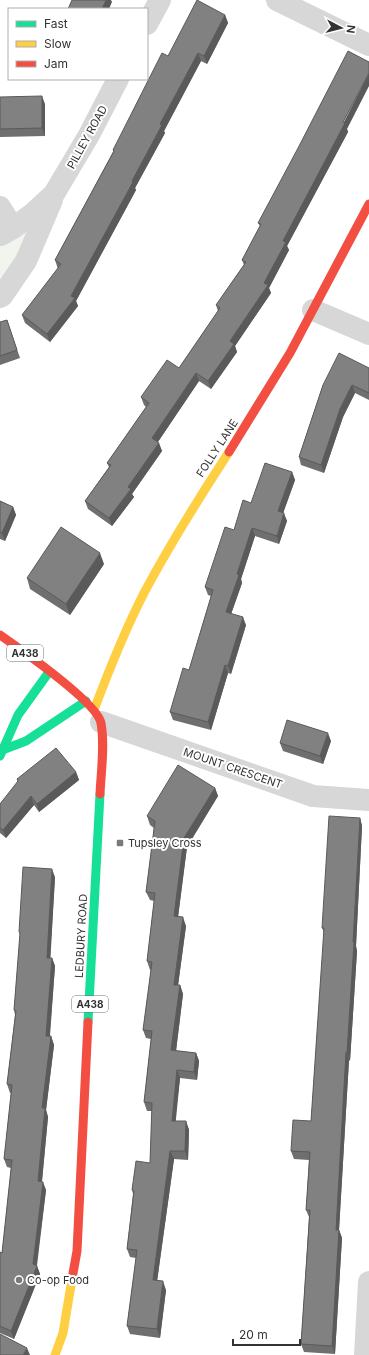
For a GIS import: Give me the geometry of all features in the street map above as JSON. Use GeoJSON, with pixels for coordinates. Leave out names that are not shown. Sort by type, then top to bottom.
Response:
{"type":"FeatureCollection","features":[{"type":"Feature","properties":{"kind":"main road","name":"FOLLY LANE"},"geometry":{"type":"LineString","coordinates":[[97,716],[121,644],[144,593],[186,518],[278,373],[314,310],[369,204]]}},
{"type":"Feature","properties":{"kind":"main road","name":"A438"},"geometry":{"type":"LineString","coordinates":[[0,635],[32,657],[86,701],[97,716]]}},
{"type":"Feature","properties":{"kind":"main road"},"geometry":{"type":"LineString","coordinates":[[2,753],[21,709],[50,672]]}},
{"type":"Feature","properties":{"kind":"main road"},"geometry":{"type":"LineString","coordinates":[[2,753],[26,741],[86,701]]}},
{"type":"Feature","properties":{"kind":"main road","name":"LEDBURY ROAD"},"geometry":{"type":"LineString","coordinates":[[55,1355],[63,1333],[77,1251],[102,746],[97,716]]}},
{"type":"Feature","properties":{"kind":"street"},"geometry":{"type":"LineString","coordinates":[[148,22],[160,0]]}},
{"type":"Feature","properties":{"kind":"street"},"geometry":{"type":"LineString","coordinates":[[277,0],[369,45]]}},
{"type":"Feature","properties":{"kind":"street","name":"PILLEY ROAD"},"geometry":{"type":"LineString","coordinates":[[0,297],[26,261],[54,194],[89,135],[117,80]]}},
{"type":"Feature","properties":{"kind":"street","name":"PILLEY ROAD"},"geometry":{"type":"LineString","coordinates":[[0,207],[6,232],[31,215],[54,194]]}},
{"type":"Feature","properties":{"kind":"street"},"geometry":{"type":"LineString","coordinates":[[314,310],[369,334]]}},
{"type":"Feature","properties":{"kind":"street","name":"MOUNT CRESCENT"},"geometry":{"type":"LineString","coordinates":[[97,716],[313,796],[369,800]]}},
{"type":"Feature","properties":{"kind":"street"},"geometry":{"type":"LineString","coordinates":[[365,1355],[369,1282]]}},
{"type":"Feature","properties":{"kind":"shaded area"},"geometry":{"type":"Polygon","coordinates":[[[54,194],[0,297],[0,235],[54,194]]]}},
{"type":"Feature","properties":{"kind":"building"},"geometry":{"type":"Polygon","coordinates":[[[72,0],[106,0],[102,8],[68,8],[72,0]]]}},
{"type":"Feature","properties":{"kind":"building"},"geometry":{"type":"Polygon","coordinates":[[[197,0],[225,15],[204,56],[198,53],[160,124],[162,125],[132,181],[133,182],[71,296],[75,298],[47,334],[22,315],[61,264],[55,260],[114,151],[113,150],[162,53],[168,56],[197,0]]]}},
{"type":"Feature","properties":{"kind":"building"},"geometry":{"type":"Polygon","coordinates":[[[348,51],[369,62],[369,73],[343,122],[345,123],[283,241],[286,242],[264,283],[268,285],[230,341],[234,344],[208,381],[196,373],[152,438],[159,443],[128,487],[131,489],[109,518],[85,501],[111,465],[107,463],[149,403],[141,397],[167,360],[179,368],[220,308],[216,305],[246,262],[242,260],[261,224],[258,223],[348,51]]]}},
{"type":"Feature","properties":{"kind":"building"},"geometry":{"type":"Polygon","coordinates":[[[42,96],[42,128],[0,129],[0,97],[42,96]]]}},
{"type":"Feature","properties":{"kind":"building"},"geometry":{"type":"Polygon","coordinates":[[[7,320],[17,350],[0,356],[0,322],[7,320]]]}},
{"type":"Feature","properties":{"kind":"building"},"geometry":{"type":"Polygon","coordinates":[[[339,353],[369,368],[369,393],[352,385],[340,409],[321,465],[299,457],[323,385],[339,353]]]}},
{"type":"Feature","properties":{"kind":"building"},"geometry":{"type":"Polygon","coordinates":[[[265,463],[292,472],[278,511],[284,513],[277,536],[252,528],[237,574],[239,575],[226,612],[243,617],[228,666],[225,665],[208,722],[170,712],[183,668],[189,670],[213,590],[205,587],[225,527],[234,530],[243,500],[251,503],[265,463]]]}},
{"type":"Feature","properties":{"kind":"building"},"geometry":{"type":"Polygon","coordinates":[[[0,501],[13,507],[2,533],[0,532],[0,501]]]}},
{"type":"Feature","properties":{"kind":"building"},"geometry":{"type":"Polygon","coordinates":[[[61,527],[100,553],[66,604],[27,578],[61,527]]]}},
{"type":"Feature","properties":{"kind":"building"},"geometry":{"type":"Polygon","coordinates":[[[287,720],[328,733],[320,756],[280,743],[287,720]]]}},
{"type":"Feature","properties":{"kind":"building"},"geometry":{"type":"Polygon","coordinates":[[[56,748],[76,772],[37,804],[31,796],[3,830],[0,828],[0,804],[18,781],[17,779],[56,748]]]}},
{"type":"Feature","properties":{"kind":"building"},"geometry":{"type":"Polygon","coordinates":[[[178,765],[215,788],[184,838],[174,916],[183,917],[174,985],[180,985],[171,1050],[196,1053],[194,1072],[177,1070],[172,1121],[186,1121],[185,1151],[170,1151],[153,1280],[163,1281],[157,1329],[127,1326],[137,1250],[127,1249],[136,1161],[150,1163],[152,1103],[144,1102],[152,1031],[143,1030],[152,962],[147,961],[155,893],[146,892],[155,821],[147,816],[178,765]]]}},
{"type":"Feature","properties":{"kind":"building"},"geometry":{"type":"Polygon","coordinates":[[[329,816],[360,818],[354,943],[336,1230],[339,1230],[332,1346],[301,1344],[310,1210],[306,1210],[310,1152],[291,1151],[293,1120],[311,1121],[324,928],[322,928],[329,816]]]}},
{"type":"Feature","properties":{"kind":"building"},"geometry":{"type":"Polygon","coordinates":[[[23,867],[52,869],[47,958],[52,958],[46,1036],[51,1036],[42,1108],[45,1108],[38,1181],[43,1182],[33,1264],[37,1266],[11,1331],[0,1326],[0,1252],[2,1253],[12,1160],[4,1159],[12,1085],[7,1084],[16,1011],[14,1010],[23,867]]]}},
{"type":"Feature","properties":{"kind":"building"},"geometry":{"type":"Polygon","coordinates":[[[0,1334],[27,1348],[23,1355],[0,1355],[0,1334]]]}},
{"type":"Feature","properties":{"kind":"traffic: fast"},"geometry":{"type":"LineString","coordinates":[[0,756],[18,715],[49,672]]}},
{"type":"Feature","properties":{"kind":"traffic: fast"},"geometry":{"type":"LineString","coordinates":[[5,749],[26,741],[86,701]]}},
{"type":"Feature","properties":{"kind":"traffic: fast"},"geometry":{"type":"LineString","coordinates":[[88,1022],[100,794]]}},
{"type":"Feature","properties":{"kind":"traffic: slow"},"geometry":{"type":"LineString","coordinates":[[94,710],[130,621],[144,593],[185,521],[229,452]]}},
{"type":"Feature","properties":{"kind":"traffic: slow"},"geometry":{"type":"LineString","coordinates":[[55,1355],[63,1333],[72,1279]]}},
{"type":"Feature","properties":{"kind":"traffic: jam"},"geometry":{"type":"LineString","coordinates":[[229,452],[290,353],[369,204]]}},
{"type":"Feature","properties":{"kind":"traffic: jam"},"geometry":{"type":"LineString","coordinates":[[0,635],[56,676],[86,702],[96,714],[101,723],[103,740],[100,794]]}},
{"type":"Feature","properties":{"kind":"traffic: jam"},"geometry":{"type":"LineString","coordinates":[[72,1279],[77,1251],[88,1022]]}},
{"type":"Feature","properties":{"kind":"place","name":"Tupsley Cross"},"geometry":{"type":"Point","coordinates":[120,843]}},
{"type":"Feature","properties":{"kind":"place","name":"Co-op Food"},"geometry":{"type":"Point","coordinates":[19,1280]}}]}
